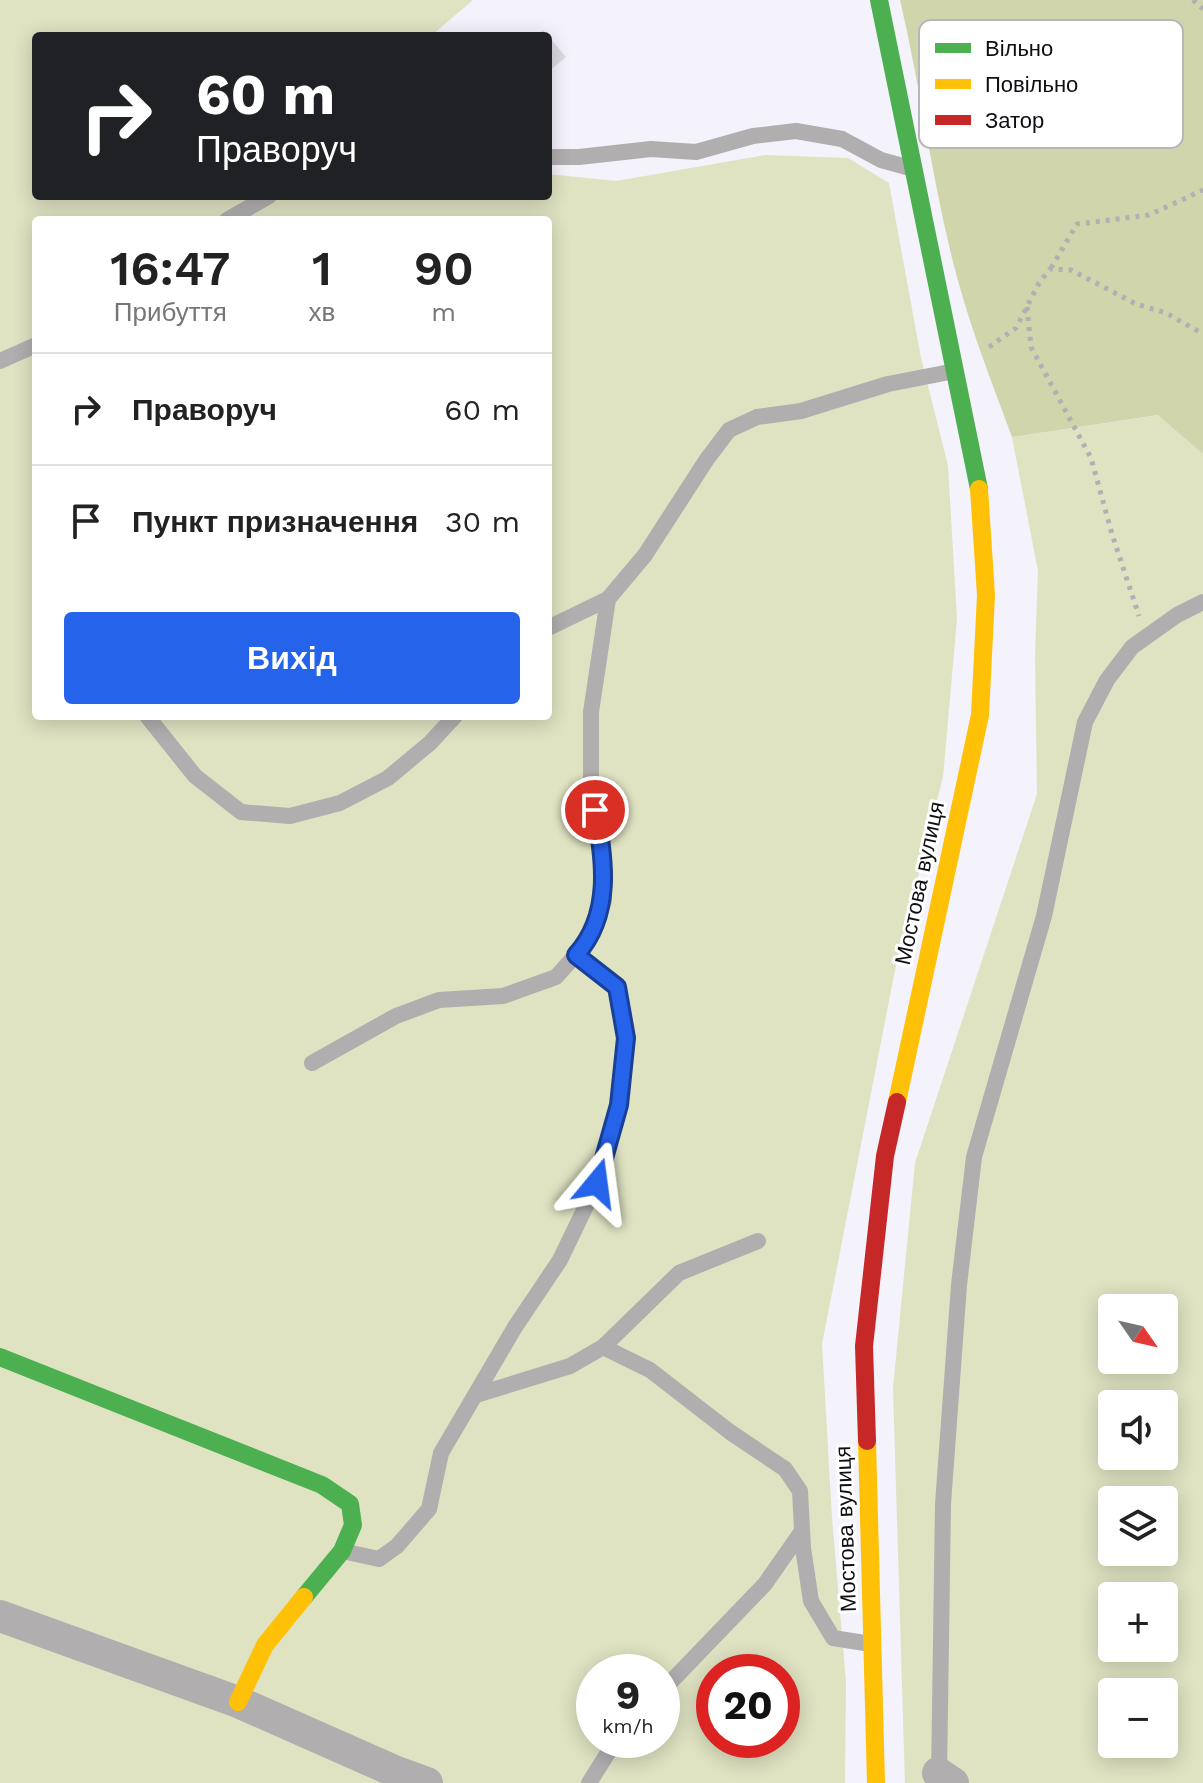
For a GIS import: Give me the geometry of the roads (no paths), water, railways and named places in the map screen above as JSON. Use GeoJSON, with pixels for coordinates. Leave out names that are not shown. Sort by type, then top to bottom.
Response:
{"type":"FeatureCollection","features":[{"type":"Feature","properties":{"kind":"street","name":"Мостова вулиця"},"geometry":{"type":"LineString","coordinates":[[876,1783],[864,1346],[885,1156],[980,715],[986,595],[978,474],[879,0]]}},
{"type":"Feature","properties":{"kind":"street"},"geometry":{"type":"LineString","coordinates":[[0,1357],[322,1485],[350,1504],[353,1525],[342,1551],[265,1645],[238,1702]]}},
{"type":"Feature","properties":{"kind":"street"},"geometry":{"type":"LineString","coordinates":[[0,1616],[238,1702],[427,1783]]}},
{"type":"Feature","properties":{"kind":"lane"},"geometry":{"type":"LineString","coordinates":[[552,157],[651,149],[696,152],[753,136],[796,131],[842,139],[881,160],[915,170]]}},
{"type":"Feature","properties":{"kind":"lane"},"geometry":{"type":"LineString","coordinates":[[234,216],[262,200]]}},
{"type":"Feature","properties":{"kind":"lane"},"geometry":{"type":"LineString","coordinates":[[0,361],[32,347]]}},
{"type":"Feature","properties":{"kind":"lane"},"geometry":{"type":"LineString","coordinates":[[552,626],[608,599],[645,555],[729,430],[757,417],[801,411],[888,384],[956,370]]}},
{"type":"Feature","properties":{"kind":"lane"},"geometry":{"type":"LineString","coordinates":[[312,1063],[396,1016],[439,1000],[503,996],[556,977],[590,939],[604,901],[600,835],[591,785],[591,712],[608,599]]}},
{"type":"Feature","properties":{"kind":"lane"},"geometry":{"type":"LineString","coordinates":[[943,1780],[943,1504],[959,1285],[974,1157],[1044,916],[1085,722],[1107,680],[1132,647],[1177,615],[1203,602]]}},
{"type":"Feature","properties":{"kind":"lane"},"geometry":{"type":"LineString","coordinates":[[150,720],[195,776],[241,812],[290,816],[340,803],[388,778],[430,743],[451,720]]}},
{"type":"Feature","properties":{"kind":"lane"},"geometry":{"type":"LineString","coordinates":[[342,1551],[379,1559],[397,1546],[429,1509],[441,1453],[515,1327],[560,1260],[597,1183],[619,1105],[626,1038],[617,987],[576,955]]}},
{"type":"Feature","properties":{"kind":"lane"},"geometry":{"type":"LineString","coordinates":[[476,1395],[570,1366],[603,1347],[679,1273],[758,1241]]}},
{"type":"Feature","properties":{"kind":"lane"},"geometry":{"type":"LineString","coordinates":[[603,1347],[650,1370],[730,1432],[785,1469],[800,1491],[811,1601],[833,1638],[872,1644]]}},
{"type":"Feature","properties":{"kind":"lane"},"geometry":{"type":"LineString","coordinates":[[680,1672],[765,1584],[802,1531]]}},
{"type":"Feature","properties":{"kind":"lane"},"geometry":{"type":"LineString","coordinates":[[589,1783],[605,1758]]}}]}
